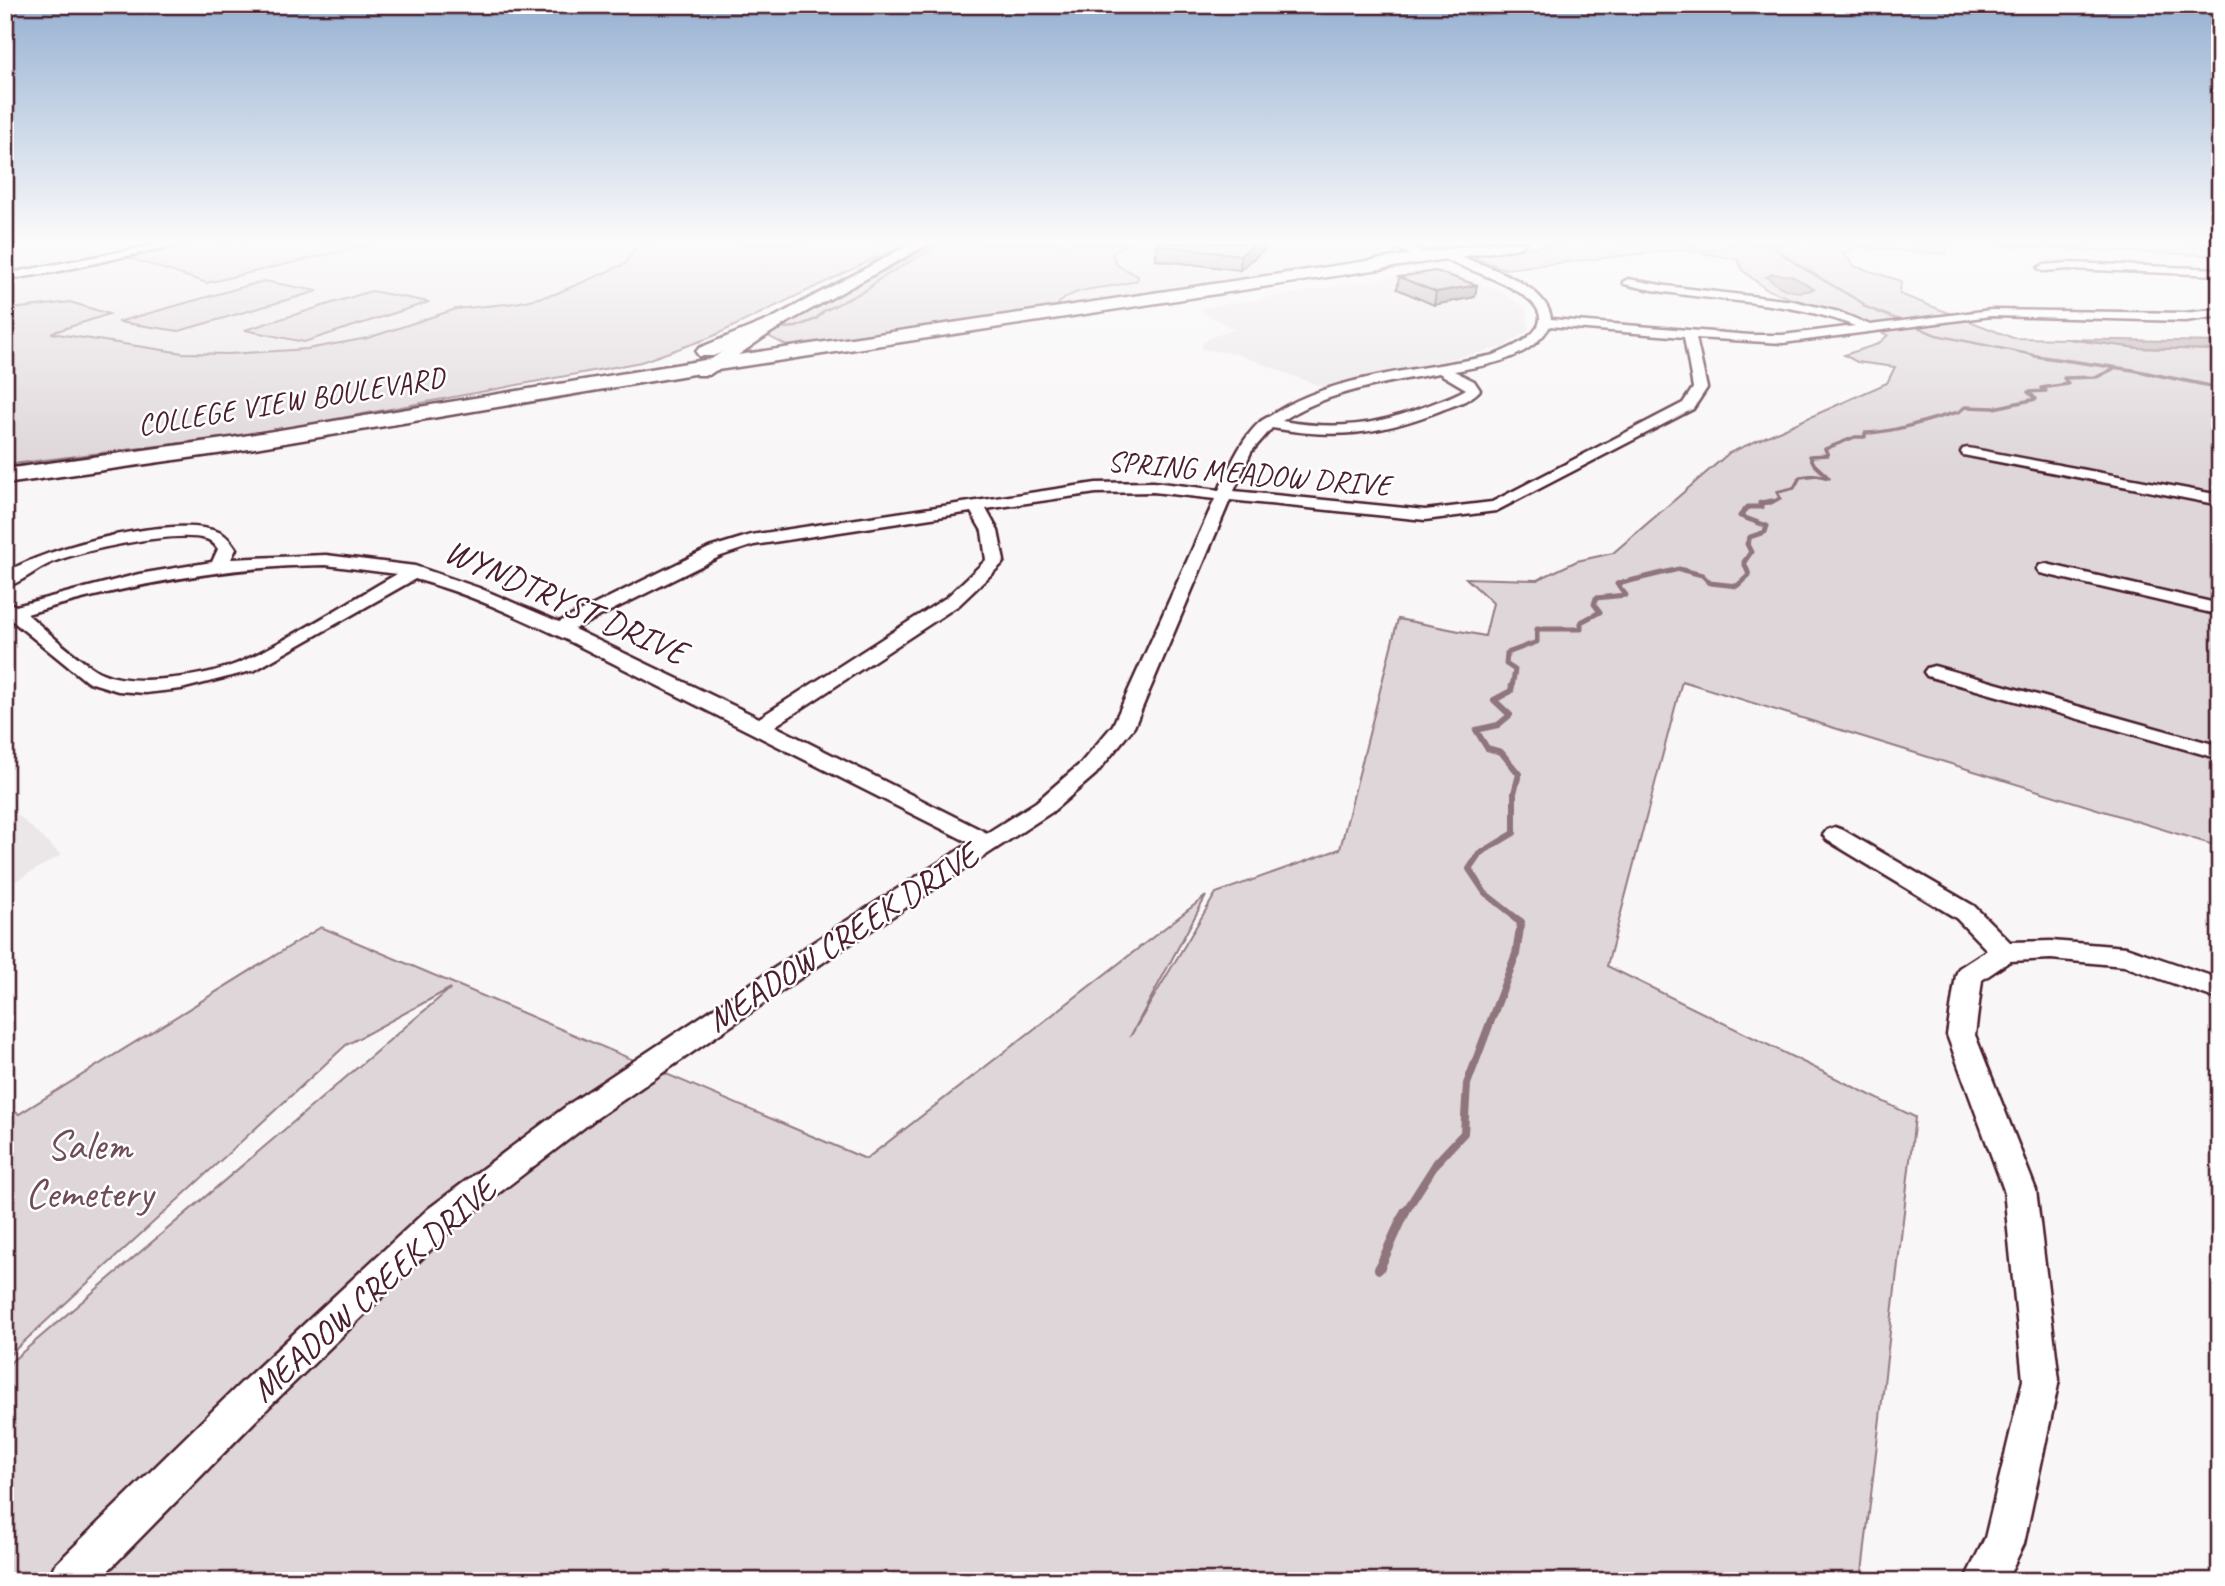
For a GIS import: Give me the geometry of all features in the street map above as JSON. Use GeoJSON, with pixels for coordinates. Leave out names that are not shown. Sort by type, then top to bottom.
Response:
{"type":"FeatureCollection","features":[{"type":"Feature","properties":{"kind":"highway"},"geometry":{"type":"LineString","coordinates":[[707,368],[1031,317]]}},
{"type":"Feature","properties":{"kind":"highway"},"geometry":{"type":"LineString","coordinates":[[773,324],[762,335],[760,340],[763,344],[803,351]]}},
{"type":"Feature","properties":{"kind":"highway"},"geometry":{"type":"LineString","coordinates":[[486,401],[666,366],[705,353],[773,324]]}},
{"type":"Feature","properties":{"kind":"highway"},"geometry":{"type":"LineString","coordinates":[[707,368],[940,331]]}},
{"type":"Feature","properties":{"kind":"highway","name":"COLLEGE VIEW BOULEVARD"},"geometry":{"type":"LineString","coordinates":[[5,477],[231,445],[486,401],[707,368]]}},
{"type":"Feature","properties":{"kind":"highway","name":"COLLEGE VIEW BOULEVARD"},"geometry":{"type":"LineString","coordinates":[[5,494],[225,458],[707,368]]}},
{"type":"Feature","properties":{"kind":"highway"},"geometry":{"type":"LineString","coordinates":[[5,471],[134,455],[444,408]]}},
{"type":"Feature","properties":{"kind":"main road"},"geometry":{"type":"LineString","coordinates":[[707,368],[786,317]]}},
{"type":"Feature","properties":{"kind":"street","name":"MEADOW CREEK DRIVE"},"geometry":{"type":"LineString","coordinates":[[69,1581],[257,1393],[440,1219],[583,1111],[986,842],[1044,807],[1088,769],[1123,727],[1250,441],[1266,423],[1286,410],[1318,397],[1498,358],[1520,349],[1538,336],[1543,317]]}},
{"type":"Feature","properties":{"kind":"street"},"geometry":{"type":"LineString","coordinates":[[1559,317],[1689,334],[1783,339],[1956,317]]}},
{"type":"Feature","properties":{"kind":"street"},"geometry":{"type":"LineString","coordinates":[[1840,317],[1869,327]]}},
{"type":"Feature","properties":{"kind":"street","name":"SPRING MEADOW DRIVE"},"geometry":{"type":"LineString","coordinates":[[559,629],[716,552],[751,540],[975,505],[1121,486],[1425,515],[1496,506],[1688,406],[1700,388],[1689,334]]}},
{"type":"Feature","properties":{"kind":"street"},"geometry":{"type":"LineString","coordinates":[[1266,423],[1333,432],[1390,426],[1473,390],[1469,384],[1442,370]]}},
{"type":"Feature","properties":{"kind":"street"},"geometry":{"type":"LineString","coordinates":[[1968,452],[2220,500]]}},
{"type":"Feature","properties":{"kind":"street"},"geometry":{"type":"LineString","coordinates":[[760,727],[953,601],[979,579],[995,561],[990,531],[975,505]]}},
{"type":"Feature","properties":{"kind":"street"},"geometry":{"type":"LineString","coordinates":[[5,582],[41,561],[67,552],[184,533],[207,534],[222,540],[227,548],[218,568]]}},
{"type":"Feature","properties":{"kind":"street","name":"WYNDTRYST DRIVE"},"geometry":{"type":"LineString","coordinates":[[8,611],[113,585],[218,568],[307,561],[367,563],[415,571],[559,629],[986,842]]}},
{"type":"Feature","properties":{"kind":"street"},"geometry":{"type":"LineString","coordinates":[[2046,569],[2220,610]]}},
{"type":"Feature","properties":{"kind":"street"},"geometry":{"type":"LineString","coordinates":[[8,611],[93,677],[118,685],[145,687],[181,683],[248,666],[415,571]]}},
{"type":"Feature","properties":{"kind":"street"},"geometry":{"type":"LineString","coordinates":[[1934,672],[2220,753]]}},
{"type":"Feature","properties":{"kind":"street"},"geometry":{"type":"LineString","coordinates":[[1835,835],[1965,912],[2004,952]]}},
{"type":"Feature","properties":{"kind":"street"},"geometry":{"type":"LineString","coordinates":[[1984,1581],[2004,1544],[2041,1380],[2020,1190],[1961,1035],[1969,975],[2004,952],[2051,950],[2126,957],[2220,990]]}},
{"type":"Feature","properties":{"kind":"shaded area"},"geometry":{"type":"Polygon","coordinates":[[[5,317],[753,317],[709,338],[641,362],[261,433],[5,465],[5,317]]]}},
{"type":"Feature","properties":{"kind":"shaded area"},"geometry":{"type":"Polygon","coordinates":[[[1212,317],[1527,317],[1529,330],[1503,347],[1325,388],[1237,354],[1202,349],[1202,344],[1211,337],[1234,330],[1212,317]]]}},
{"type":"Feature","properties":{"kind":"shaded area"},"geometry":{"type":"Polygon","coordinates":[[[2068,339],[2220,342],[2220,350],[2138,348],[2068,339]]]}},
{"type":"Feature","properties":{"kind":"shaded area"},"geometry":{"type":"Polygon","coordinates":[[[5,803],[61,855],[5,887],[5,803]]]}},
{"type":"Feature","properties":{"kind":"green space"},"geometry":{"type":"Polygon","coordinates":[[[5,317],[100,317],[51,333],[183,353],[229,354],[307,349],[368,338],[432,317],[753,317],[709,338],[641,362],[261,433],[5,465],[5,317]]]}},
{"type":"Feature","properties":{"kind":"green space"},"geometry":{"type":"Polygon","coordinates":[[[136,317],[228,317],[179,331],[118,322],[136,317]]]}},
{"type":"Feature","properties":{"kind":"green space"},"geometry":{"type":"Polygon","coordinates":[[[287,317],[382,317],[304,342],[245,330],[287,317]]]}},
{"type":"Feature","properties":{"kind":"green space"},"geometry":{"type":"Polygon","coordinates":[[[797,317],[990,317],[807,345],[787,346],[768,336],[774,329],[797,317]]]}},
{"type":"Feature","properties":{"kind":"green space","name":"Salem Cemetery"},"geometry":{"type":"Polygon","coordinates":[[[1840,317],[1959,317],[2013,338],[2068,339],[2138,348],[2220,350],[2220,847],[1682,681],[1607,966],[1915,1117],[1861,1581],[5,1581],[5,1367],[451,988],[346,1045],[5,1359],[5,1107],[19,1114],[321,927],[866,1159],[1206,896],[1130,1037],[1216,893],[1340,849],[1398,619],[1485,636],[1493,603],[1466,578],[1537,580],[1577,561],[1613,553],[1729,453],[1887,383],[1895,367],[1857,362],[1844,355],[1878,344],[1888,335],[1840,317]]]}},
{"type":"Feature","properties":{"kind":"waterway"},"geometry":{"type":"LineString","coordinates":[[784,328],[796,327],[818,317]]}},
{"type":"Feature","properties":{"kind":"waterway"},"geometry":{"type":"LineString","coordinates":[[1891,317],[1899,320]]}},
{"type":"Feature","properties":{"kind":"waterway"},"geometry":{"type":"LineString","coordinates":[[1913,325],[1936,335],[2046,358]]}},
{"type":"Feature","properties":{"kind":"waterway"},"geometry":{"type":"LineString","coordinates":[[2035,356],[2046,358]]}},
{"type":"Feature","properties":{"kind":"waterway"},"geometry":{"type":"LineString","coordinates":[[2046,358],[2133,370],[2220,388]]}},
{"type":"Feature","properties":{"kind":"waterway"},"geometry":{"type":"LineString","coordinates":[[1760,503],[1771,503],[1780,498],[1777,492],[1794,488],[1800,477],[1817,475],[1829,478],[1814,464],[1810,456],[1828,455],[1825,449],[1855,437],[1865,437],[1865,433],[1912,425],[1959,412],[1965,407],[1994,408],[2036,399],[2028,392],[2046,391],[2041,388],[2068,384],[2064,378],[2097,377],[2113,369]]}},
{"type":"Feature","properties":{"kind":"waterway"},"geometry":{"type":"LineString","coordinates":[[1760,503],[1772,501]]}},
{"type":"Feature","properties":{"kind":"waterway"},"geometry":{"type":"LineString","coordinates":[[1512,687],[1515,670],[1506,664],[1507,653],[1537,642],[1537,629],[1581,629],[1581,622],[1600,612],[1594,604],[1596,598],[1626,595],[1617,584],[1679,569],[1702,575],[1710,583],[1737,586],[1749,575],[1744,562],[1751,552],[1747,544],[1750,537],[1765,532],[1767,526],[1740,516],[1748,507],[1762,507],[1760,503]]}},
{"type":"Feature","properties":{"kind":"waterway"},"geometry":{"type":"LineString","coordinates":[[1512,685],[1511,691],[1494,700],[1510,715],[1498,725],[1476,730],[1487,748],[1501,752],[1519,774],[1514,793],[1514,833],[1479,854],[1469,869],[1485,893],[1518,919]]}},
{"type":"Feature","properties":{"kind":"waterway"},"geometry":{"type":"LineString","coordinates":[[1404,1214],[1437,1162],[1464,1133],[1467,1084],[1516,954],[1521,922],[1515,918]]}},
{"type":"Feature","properties":{"kind":"waterway"},"geometry":{"type":"LineString","coordinates":[[1379,1269],[1404,1214]]}}]}
